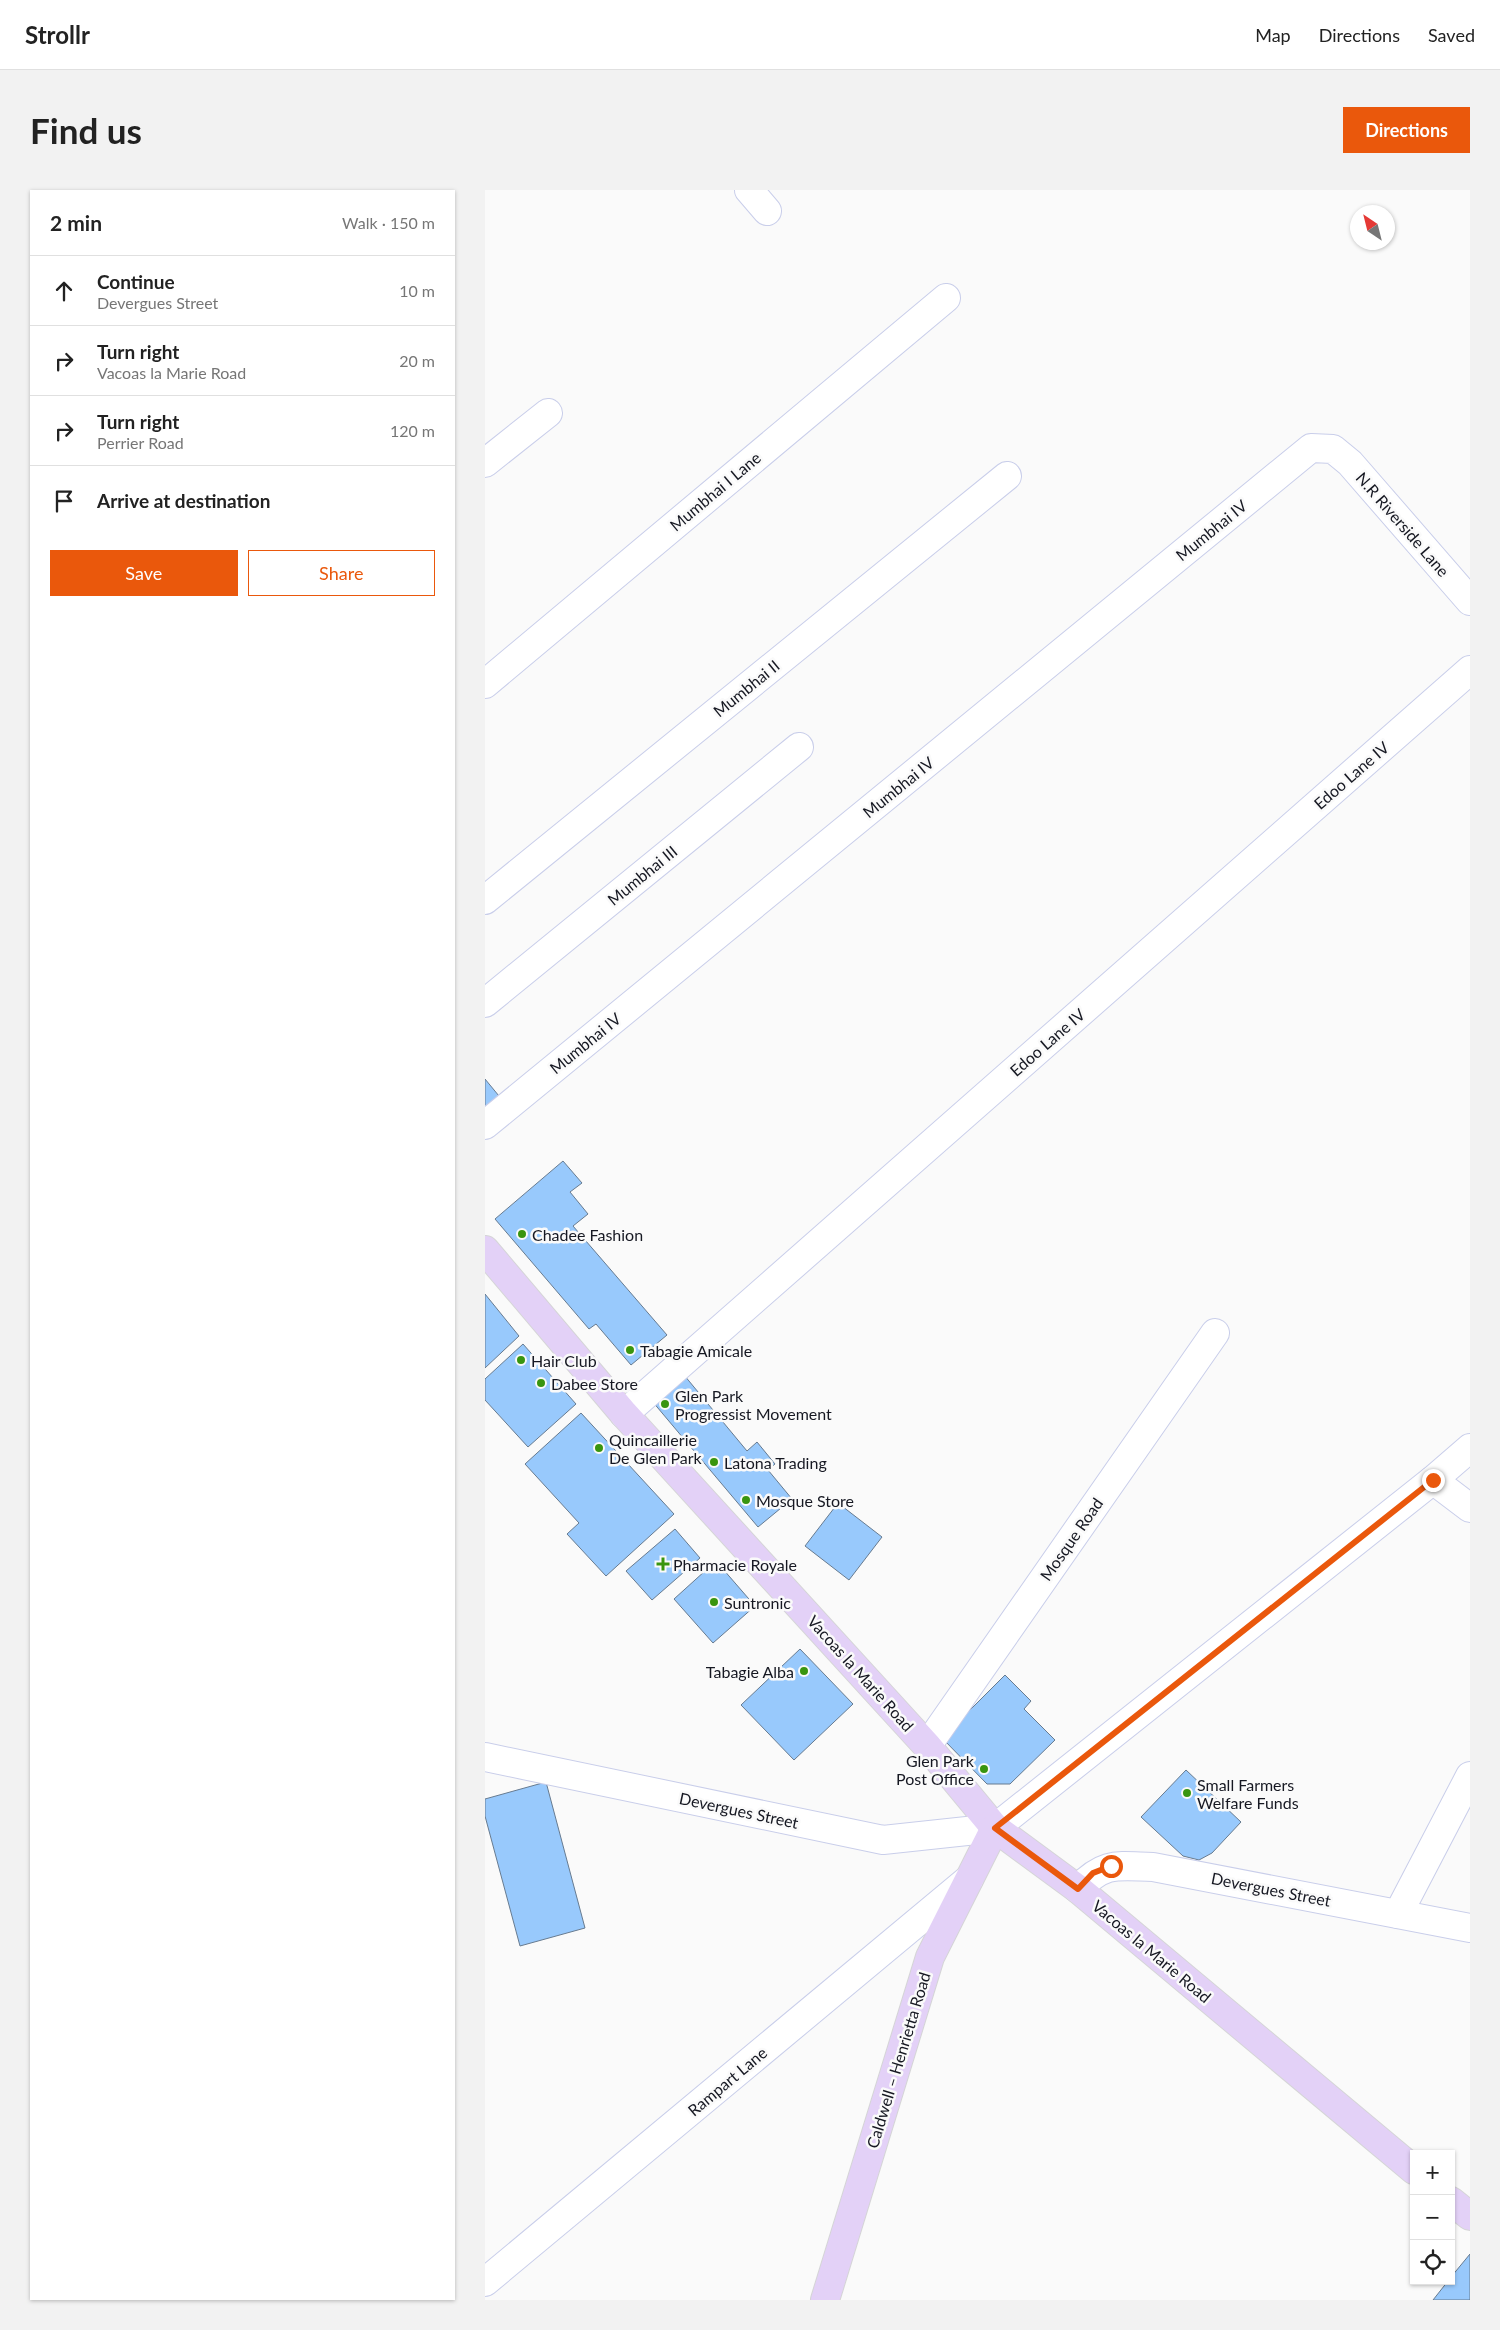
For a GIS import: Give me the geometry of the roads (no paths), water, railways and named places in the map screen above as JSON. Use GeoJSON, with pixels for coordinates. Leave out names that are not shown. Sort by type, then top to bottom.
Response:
{"type":"FeatureCollection","features":[{"type":"Feature","properties":{"kind":"main road","name":"Vacoas la Marie Road"},"geometry":{"type":"LineString","coordinates":[[485,1250],[624,1414],[927,1746],[995,1828],[1078,1889],[1410,2167]]}},
{"type":"Feature","properties":{"kind":"main road","name":"Caldwell – Henrietta Road"},"geometry":{"type":"LineString","coordinates":[[825,2300],[930,1957],[995,1828]]}},
{"type":"Feature","properties":{"kind":"main road"},"geometry":{"type":"LineString","coordinates":[[1455,2204],[1470,2216]]}},
{"type":"Feature","properties":{"kind":"street"},"geometry":{"type":"LineString","coordinates":[[749,190],[767,211]]}},
{"type":"Feature","properties":{"kind":"street","name":"Mumbhai I Lane"},"geometry":{"type":"LineString","coordinates":[[485,684],[946,298]]}},
{"type":"Feature","properties":{"kind":"street"},"geometry":{"type":"LineString","coordinates":[[485,463],[548,413]]}},
{"type":"Feature","properties":{"kind":"street","name":"N.R Riverside Lane"},"geometry":{"type":"LineString","coordinates":[[1322,449],[1350,463],[1470,601]]}},
{"type":"Feature","properties":{"kind":"street","name":"Mumbhai IV"},"geometry":{"type":"LineString","coordinates":[[485,1125],[1322,449]]}},
{"type":"Feature","properties":{"kind":"street","name":"Mumbhai II"},"geometry":{"type":"LineString","coordinates":[[485,900],[1007,476]]}},
{"type":"Feature","properties":{"kind":"street","name":"Edoo Lane IV"},"geometry":{"type":"LineString","coordinates":[[624,1414],[1470,670]]}},
{"type":"Feature","properties":{"kind":"street","name":"Mumbhai III"},"geometry":{"type":"LineString","coordinates":[[485,1003],[799,747]]}},
{"type":"Feature","properties":{"kind":"street","name":"Mosque Road"},"geometry":{"type":"LineString","coordinates":[[927,1746],[1215,1333]]}},
{"type":"Feature","properties":{"kind":"street"},"geometry":{"type":"LineString","coordinates":[[995,1828],[1433,1480],[1470,1448]]}},
{"type":"Feature","properties":{"kind":"street"},"geometry":{"type":"LineString","coordinates":[[1433,1480],[1470,1508]]}},
{"type":"Feature","properties":{"kind":"street","name":"Devergues Street"},"geometry":{"type":"LineString","coordinates":[[485,1757],[883,1840],[995,1828]]}},
{"type":"Feature","properties":{"kind":"street"},"geometry":{"type":"LineString","coordinates":[[1398,1914],[1470,1776]]}},
{"type":"Feature","properties":{"kind":"street","name":"Devergues Street"},"geometry":{"type":"LineString","coordinates":[[1078,1889],[1093,1873],[1111,1866],[1153,1867],[1470,1928]]}},
{"type":"Feature","properties":{"kind":"street","name":"Rampart Lane"},"geometry":{"type":"LineString","coordinates":[[485,2282],[969,1879]]}},
{"type":"Feature","properties":{"kind":"place","name":"Chadee Fashion"},"geometry":{"type":"Point","coordinates":[522,1234]}},
{"type":"Feature","properties":{"kind":"place","name":"Tabagie Amicale"},"geometry":{"type":"Point","coordinates":[630,1350]}},
{"type":"Feature","properties":{"kind":"place","name":"Hair Club"},"geometry":{"type":"Point","coordinates":[521,1360]}},
{"type":"Feature","properties":{"kind":"place","name":"Dabee Store"},"geometry":{"type":"Point","coordinates":[541,1383]}},
{"type":"Feature","properties":{"kind":"place","name":"Glen Park Progressist Movement"},"geometry":{"type":"Point","coordinates":[665,1404]}},
{"type":"Feature","properties":{"kind":"place","name":"Quincaillerie De Glen Park"},"geometry":{"type":"Point","coordinates":[599,1448]}},
{"type":"Feature","properties":{"kind":"place","name":"Latona Trading"},"geometry":{"type":"Point","coordinates":[714,1462]}},
{"type":"Feature","properties":{"kind":"place","name":"Mosque Store"},"geometry":{"type":"Point","coordinates":[746,1500]}},
{"type":"Feature","properties":{"kind":"place","name":"Pharmacie Royale"},"geometry":{"type":"Point","coordinates":[663,1564]}},
{"type":"Feature","properties":{"kind":"place","name":"Suntronic"},"geometry":{"type":"Point","coordinates":[714,1602]}},
{"type":"Feature","properties":{"kind":"place","name":"Tabagie Alba"},"geometry":{"type":"Point","coordinates":[804,1671]}},
{"type":"Feature","properties":{"kind":"place","name":"Glen Park Post Office"},"geometry":{"type":"Point","coordinates":[984,1769]}},
{"type":"Feature","properties":{"kind":"place","name":"Small Farmers Welfare Funds"},"geometry":{"type":"Point","coordinates":[1187,1793]}}]}
